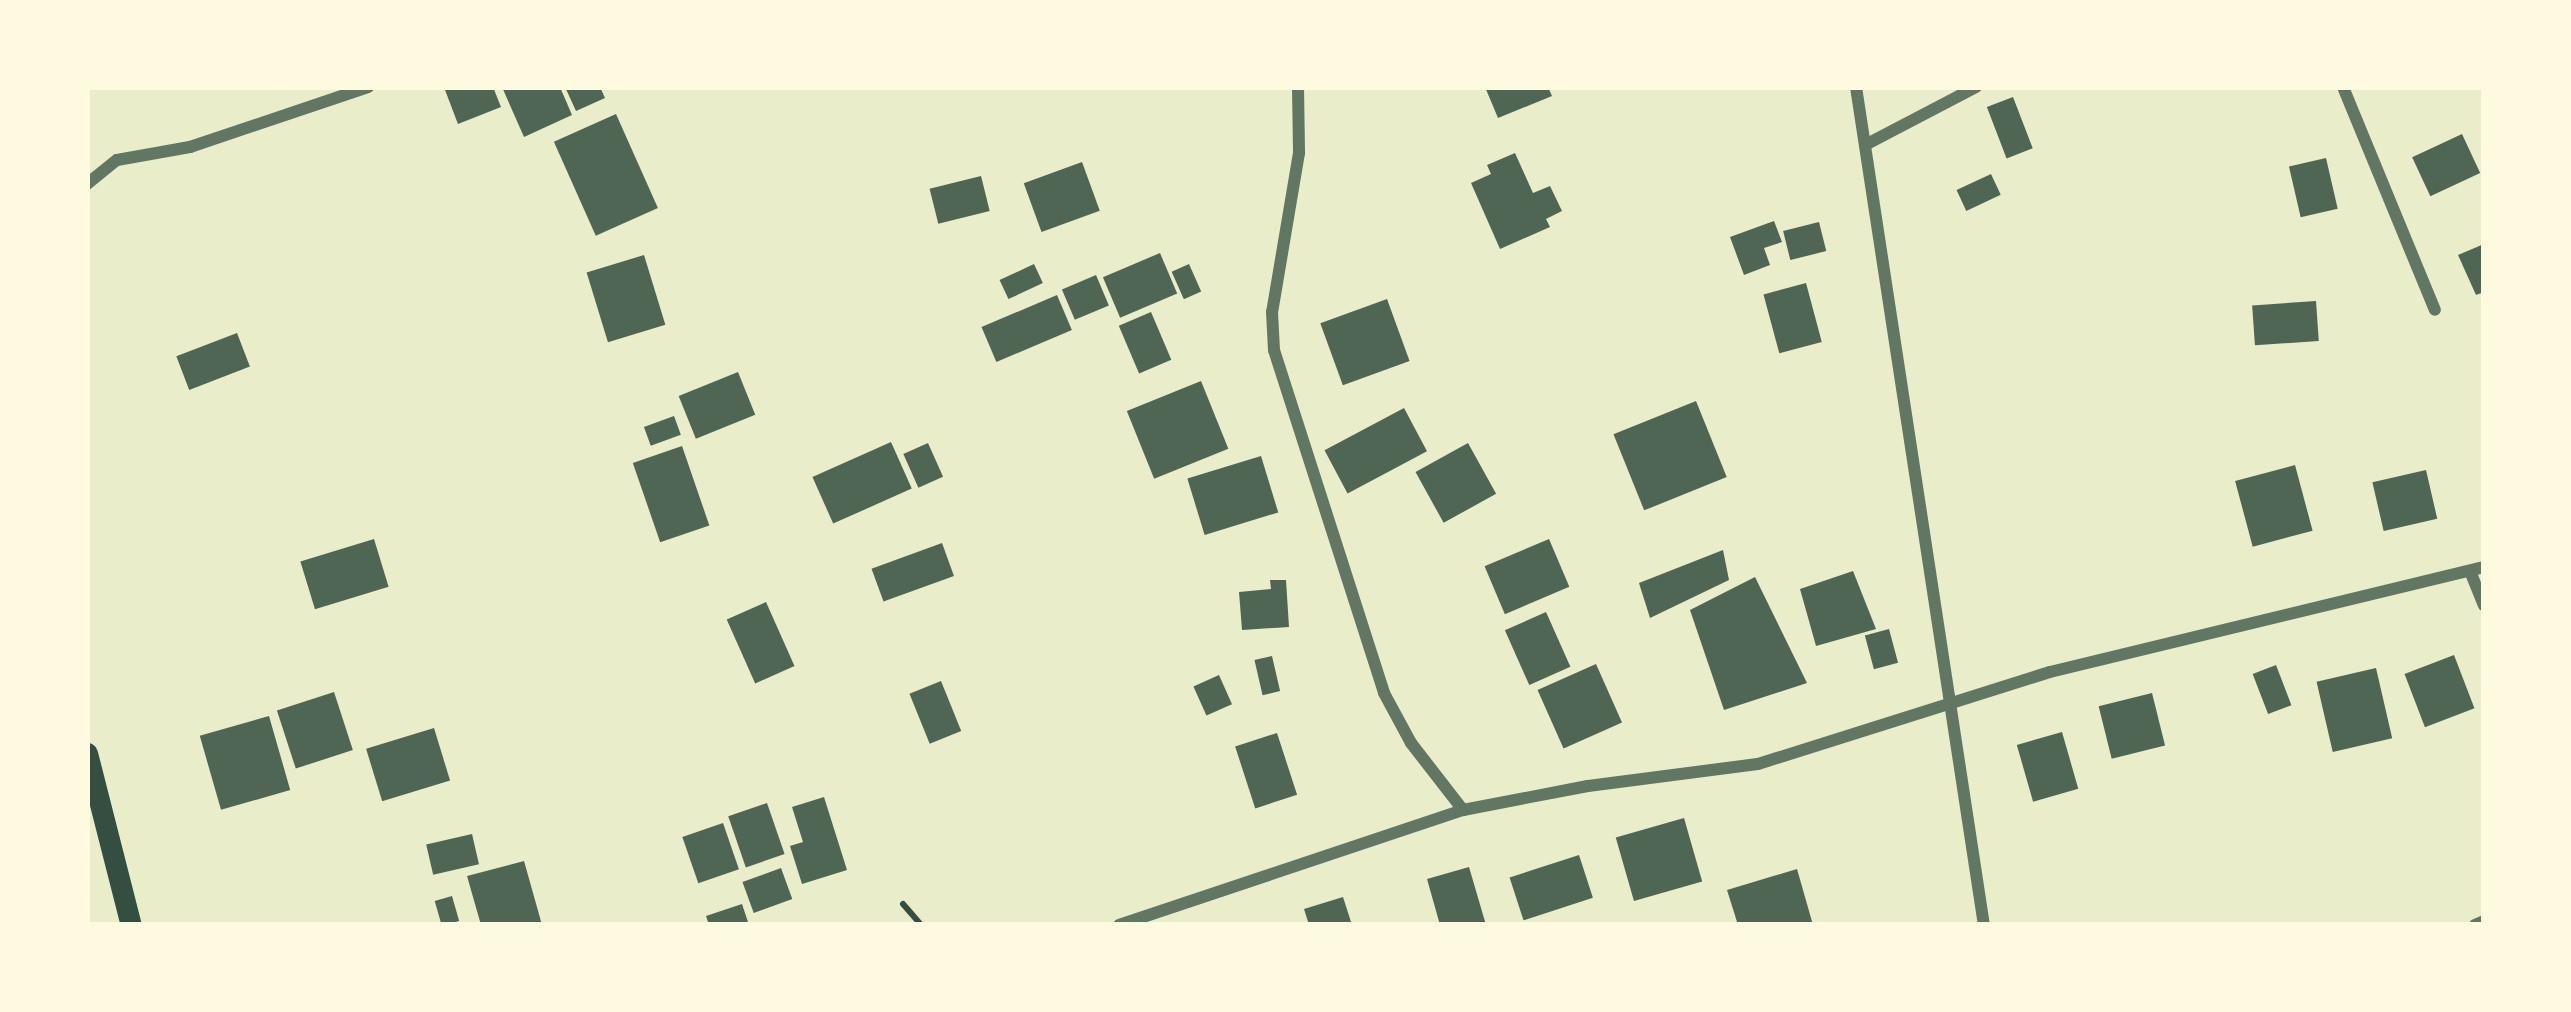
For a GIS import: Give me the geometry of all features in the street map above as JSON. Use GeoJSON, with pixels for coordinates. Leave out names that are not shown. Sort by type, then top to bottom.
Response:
{"type":"FeatureCollection","features":[{"type":"Feature","properties":{"kind":"main road"},"geometry":{"type":"LineString","coordinates":[[87,753],[131,925]]}},
{"type":"Feature","properties":{"kind":"street"},"geometry":{"type":"LineString","coordinates":[[87,184],[116,160],[190,147],[368,87]]}},
{"type":"Feature","properties":{"kind":"street"},"geometry":{"type":"LineString","coordinates":[[1298,87],[1299,153],[1272,312],[1274,350],[1384,693],[1411,743],[1462,810]]}},
{"type":"Feature","properties":{"kind":"street"},"geometry":{"type":"LineString","coordinates":[[1856,87],[1984,925]]}},
{"type":"Feature","properties":{"kind":"street"},"geometry":{"type":"LineString","coordinates":[[1867,144],[1976,87]]}},
{"type":"Feature","properties":{"kind":"street"},"geometry":{"type":"LineString","coordinates":[[2343,87],[2435,310]]}},
{"type":"Feature","properties":{"kind":"street"},"geometry":{"type":"LineString","coordinates":[[1119,925],[1462,810],[1758,764],[2050,672],[2477,569],[2484,605]]}},
{"type":"Feature","properties":{"kind":"street"},"geometry":{"type":"LineString","coordinates":[[2475,925],[2484,921]]}},
{"type":"Feature","properties":{"kind":"path"},"geometry":{"type":"LineString","coordinates":[[903,904],[921,925]]}},
{"type":"Feature","properties":{"kind":"building"},"geometry":{"type":"Polygon","coordinates":[[[493,87],[501,107],[458,124],[445,90],[493,87]]]}},
{"type":"Feature","properties":{"kind":"building"},"geometry":{"type":"Polygon","coordinates":[[[502,87],[560,87],[572,115],[524,137],[502,87]]]}},
{"type":"Feature","properties":{"kind":"building"},"geometry":{"type":"Polygon","coordinates":[[[565,87],[600,87],[605,98],[576,111],[565,87]]]}},
{"type":"Feature","properties":{"kind":"building"},"geometry":{"type":"Polygon","coordinates":[[[1485,87],[1548,87],[1552,96],[1498,118],[1485,87]]]}},
{"type":"Feature","properties":{"kind":"building"},"geometry":{"type":"Polygon","coordinates":[[[2013,97],[2033,148],[2007,158],[1987,107],[2013,97]]]}},
{"type":"Feature","properties":{"kind":"building"},"geometry":{"type":"Polygon","coordinates":[[[616,114],[658,208],[596,236],[554,142],[616,114]]]}},
{"type":"Feature","properties":{"kind":"building"},"geometry":{"type":"Polygon","coordinates":[[[2462,134],[2480,173],[2430,196],[2412,157],[2462,134]]]}},
{"type":"Feature","properties":{"kind":"building"},"geometry":{"type":"Polygon","coordinates":[[[1515,153],[1533,193],[1550,186],[1562,211],[1546,219],[1550,227],[1500,249],[1471,183],[1491,174],[1487,165],[1515,153]]]}},
{"type":"Feature","properties":{"kind":"building"},"geometry":{"type":"Polygon","coordinates":[[[2326,158],[2338,209],[2301,217],[2289,167],[2326,158]]]}},
{"type":"Feature","properties":{"kind":"building"},"geometry":{"type":"Polygon","coordinates":[[[1082,162],[1100,211],[1042,232],[1024,183],[1082,162]]]}},
{"type":"Feature","properties":{"kind":"building"},"geometry":{"type":"Polygon","coordinates":[[[1991,174],[2001,195],[1966,211],[1957,190],[1991,174]]]}},
{"type":"Feature","properties":{"kind":"building"},"geometry":{"type":"Polygon","coordinates":[[[981,176],[990,211],[938,224],[930,189],[981,176]]]}},
{"type":"Feature","properties":{"kind":"building"},"geometry":{"type":"Polygon","coordinates":[[[1774,221],[1782,242],[1764,248],[1770,265],[1744,275],[1730,237],[1774,221]]]}},
{"type":"Feature","properties":{"kind":"building"},"geometry":{"type":"Polygon","coordinates":[[[1819,222],[1826,251],[1790,260],[1783,231],[1819,222]]]}},
{"type":"Feature","properties":{"kind":"building"},"geometry":{"type":"Polygon","coordinates":[[[2484,244],[2484,292],[2476,295],[2458,255],[2484,244]]]}},
{"type":"Feature","properties":{"kind":"building"},"geometry":{"type":"Polygon","coordinates":[[[1160,253],[1177,294],[1120,318],[1103,277],[1160,253]]]}},
{"type":"Feature","properties":{"kind":"building"},"geometry":{"type":"Polygon","coordinates":[[[644,255],[665,325],[608,342],[587,273],[644,255]]]}},
{"type":"Feature","properties":{"kind":"building"},"geometry":{"type":"Polygon","coordinates":[[[1034,264],[1043,283],[1008,299],[1000,280],[1034,264]]]}},
{"type":"Feature","properties":{"kind":"building"},"geometry":{"type":"Polygon","coordinates":[[[1189,264],[1201,291],[1184,299],[1172,272],[1189,264]]]}},
{"type":"Feature","properties":{"kind":"building"},"geometry":{"type":"Polygon","coordinates":[[[1096,275],[1109,305],[1075,320],[1062,289],[1096,275]]]}},
{"type":"Feature","properties":{"kind":"building"},"geometry":{"type":"Polygon","coordinates":[[[1806,283],[1822,342],[1779,353],[1763,294],[1806,283]]]}},
{"type":"Feature","properties":{"kind":"building"},"geometry":{"type":"Polygon","coordinates":[[[1057,295],[1072,330],[996,362],[982,327],[1057,295]]]}},
{"type":"Feature","properties":{"kind":"building"},"geometry":{"type":"Polygon","coordinates":[[[1387,299],[1410,361],[1343,385],[1320,323],[1387,299]]]}},
{"type":"Feature","properties":{"kind":"building"},"geometry":{"type":"Polygon","coordinates":[[[2316,301],[2319,341],[2255,345],[2252,305],[2316,301]]]}},
{"type":"Feature","properties":{"kind":"building"},"geometry":{"type":"Polygon","coordinates":[[[1151,312],[1171,360],[1139,374],[1119,326],[1151,312]]]}},
{"type":"Feature","properties":{"kind":"building"},"geometry":{"type":"Polygon","coordinates":[[[237,333],[250,367],[189,390],[176,356],[237,333]]]}},
{"type":"Feature","properties":{"kind":"building"},"geometry":{"type":"Polygon","coordinates":[[[738,372],[755,415],[696,439],[679,396],[738,372]]]}},
{"type":"Feature","properties":{"kind":"building"},"geometry":{"type":"Polygon","coordinates":[[[1201,381],[1228,449],[1154,479],[1127,411],[1201,381]]]}},
{"type":"Feature","properties":{"kind":"building"},"geometry":{"type":"Polygon","coordinates":[[[1696,401],[1727,477],[1644,510],[1613,434],[1696,401]]]}},
{"type":"Feature","properties":{"kind":"building"},"geometry":{"type":"Polygon","coordinates":[[[1404,408],[1427,451],[1348,494],[1325,450],[1404,408]]]}},
{"type":"Feature","properties":{"kind":"building"},"geometry":{"type":"Polygon","coordinates":[[[674,416],[681,435],[651,446],[644,427],[674,416]]]}},
{"type":"Feature","properties":{"kind":"building"},"geometry":{"type":"Polygon","coordinates":[[[891,442],[912,489],[833,524],[812,477],[891,442]]]}},
{"type":"Feature","properties":{"kind":"building"},"geometry":{"type":"Polygon","coordinates":[[[928,443],[943,477],[918,488],[903,454],[928,443]]]}},
{"type":"Feature","properties":{"kind":"building"},"geometry":{"type":"Polygon","coordinates":[[[1468,443],[1496,494],[1444,523],[1416,472],[1468,443]]]}},
{"type":"Feature","properties":{"kind":"building"},"geometry":{"type":"Polygon","coordinates":[[[682,446],[709,525],[660,542],[633,463],[682,446]]]}},
{"type":"Feature","properties":{"kind":"building"},"geometry":{"type":"Polygon","coordinates":[[[1261,456],[1278,512],[1205,535],[1187,479],[1261,456]]]}},
{"type":"Feature","properties":{"kind":"building"},"geometry":{"type":"Polygon","coordinates":[[[2295,465],[2313,531],[2253,547],[2235,481],[2295,465]]]}},
{"type":"Feature","properties":{"kind":"building"},"geometry":{"type":"Polygon","coordinates":[[[2426,470],[2437,519],[2384,531],[2372,482],[2426,470]]]}},
{"type":"Feature","properties":{"kind":"building"},"geometry":{"type":"Polygon","coordinates":[[[374,539],[389,587],[315,609],[300,562],[374,539]]]}},
{"type":"Feature","properties":{"kind":"building"},"geometry":{"type":"Polygon","coordinates":[[[1549,539],[1569,587],[1505,614],[1485,566],[1549,539]]]}},
{"type":"Feature","properties":{"kind":"building"},"geometry":{"type":"Polygon","coordinates":[[[942,543],[954,576],[883,602],[872,569],[942,543]]]}},
{"type":"Feature","properties":{"kind":"building"},"geometry":{"type":"Polygon","coordinates":[[[1723,550],[1729,580],[1650,618],[1639,583],[1723,550]]]}},
{"type":"Feature","properties":{"kind":"building"},"geometry":{"type":"Polygon","coordinates":[[[1853,571],[1876,629],[1816,646],[1800,589],[1853,571]]]}},
{"type":"Feature","properties":{"kind":"building"},"geometry":{"type":"Polygon","coordinates":[[[1755,577],[1807,683],[1724,710],[1690,610],[1755,577]]]}},
{"type":"Feature","properties":{"kind":"building"},"geometry":{"type":"Polygon","coordinates":[[[1270,580],[1286,580],[1289,627],[1242,630],[1239,592],[1271,589],[1270,580]]]}},
{"type":"Feature","properties":{"kind":"building"},"geometry":{"type":"Polygon","coordinates":[[[766,602],[794,666],[755,683],[727,619],[766,602]]]}},
{"type":"Feature","properties":{"kind":"building"},"geometry":{"type":"Polygon","coordinates":[[[1546,612],[1570,667],[1529,685],[1505,630],[1546,612]]]}},
{"type":"Feature","properties":{"kind":"building"},"geometry":{"type":"Polygon","coordinates":[[[1889,629],[1898,663],[1874,669],[1865,635],[1889,629]]]}},
{"type":"Feature","properties":{"kind":"building"},"geometry":{"type":"Polygon","coordinates":[[[2454,655],[2474,708],[2425,727],[2405,674],[2454,655]]]}},
{"type":"Feature","properties":{"kind":"building"},"geometry":{"type":"Polygon","coordinates":[[[1272,656],[1280,691],[1263,695],[1254,660],[1272,656]]]}},
{"type":"Feature","properties":{"kind":"building"},"geometry":{"type":"Polygon","coordinates":[[[1596,664],[1622,722],[1564,748],[1538,690],[1596,664]]]}},
{"type":"Feature","properties":{"kind":"building"},"geometry":{"type":"Polygon","coordinates":[[[2276,665],[2291,705],[2268,714],[2253,674],[2276,665]]]}},
{"type":"Feature","properties":{"kind":"building"},"geometry":{"type":"Polygon","coordinates":[[[2376,668],[2392,738],[2333,752],[2317,682],[2376,668]]]}},
{"type":"Feature","properties":{"kind":"building"},"geometry":{"type":"Polygon","coordinates":[[[1219,675],[1232,704],[1206,716],[1193,686],[1219,675]]]}},
{"type":"Feature","properties":{"kind":"building"},"geometry":{"type":"Polygon","coordinates":[[[941,681],[961,731],[930,744],[909,694],[941,681]]]}},
{"type":"Feature","properties":{"kind":"building"},"geometry":{"type":"Polygon","coordinates":[[[334,692],[353,750],[296,769],[277,711],[334,692]]]}},
{"type":"Feature","properties":{"kind":"building"},"geometry":{"type":"Polygon","coordinates":[[[2152,693],[2165,745],[2112,759],[2099,706],[2152,693]]]}},
{"type":"Feature","properties":{"kind":"building"},"geometry":{"type":"Polygon","coordinates":[[[269,716],[290,790],[221,810],[200,736],[269,716]]]}},
{"type":"Feature","properties":{"kind":"building"},"geometry":{"type":"Polygon","coordinates":[[[434,728],[450,781],[382,801],[366,749],[434,728]]]}},
{"type":"Feature","properties":{"kind":"building"},"geometry":{"type":"Polygon","coordinates":[[[2062,732],[2078,789],[2033,802],[2017,745],[2062,732]]]}},
{"type":"Feature","properties":{"kind":"building"},"geometry":{"type":"Polygon","coordinates":[[[1277,733],[1297,795],[1255,808],[1235,747],[1277,733]]]}},
{"type":"Feature","properties":{"kind":"building"},"geometry":{"type":"Polygon","coordinates":[[[824,797],[847,870],[802,884],[790,846],[803,842],[792,807],[824,797]]]}},
{"type":"Feature","properties":{"kind":"building"},"geometry":{"type":"Polygon","coordinates":[[[767,803],[785,854],[746,867],[728,816],[767,803]]]}},
{"type":"Feature","properties":{"kind":"building"},"geometry":{"type":"Polygon","coordinates":[[[1684,818],[1702,881],[1634,901],[1616,838],[1684,818]]]}},
{"type":"Feature","properties":{"kind":"building"},"geometry":{"type":"Polygon","coordinates":[[[723,823],[739,869],[698,883],[682,837],[723,823]]]}},
{"type":"Feature","properties":{"kind":"building"},"geometry":{"type":"Polygon","coordinates":[[[472,834],[479,864],[433,875],[426,845],[472,834]]]}},
{"type":"Feature","properties":{"kind":"building"},"geometry":{"type":"Polygon","coordinates":[[[1579,855],[1593,898],[1523,920],[1510,878],[1579,855]]]}},
{"type":"Feature","properties":{"kind":"building"},"geometry":{"type":"Polygon","coordinates":[[[524,861],[542,925],[481,925],[467,876],[524,861]]]}},
{"type":"Feature","properties":{"kind":"building"},"geometry":{"type":"Polygon","coordinates":[[[1469,867],[1486,925],[1440,925],[1427,879],[1469,867]]]}},
{"type":"Feature","properties":{"kind":"building"},"geometry":{"type":"Polygon","coordinates":[[[781,868],[792,899],[754,913],[742,882],[781,868]]]}},
{"type":"Feature","properties":{"kind":"building"},"geometry":{"type":"Polygon","coordinates":[[[1797,869],[1813,925],[1738,925],[1727,890],[1797,869]]]}},
{"type":"Feature","properties":{"kind":"building"},"geometry":{"type":"Polygon","coordinates":[[[452,896],[459,921],[442,925],[435,901],[452,896]]]}},
{"type":"Feature","properties":{"kind":"building"},"geometry":{"type":"Polygon","coordinates":[[[1343,897],[1352,925],[1309,925],[1304,909],[1343,897]]]}},
{"type":"Feature","properties":{"kind":"building"},"geometry":{"type":"Polygon","coordinates":[[[742,904],[749,925],[709,925],[706,916],[742,904]]]}}]}
